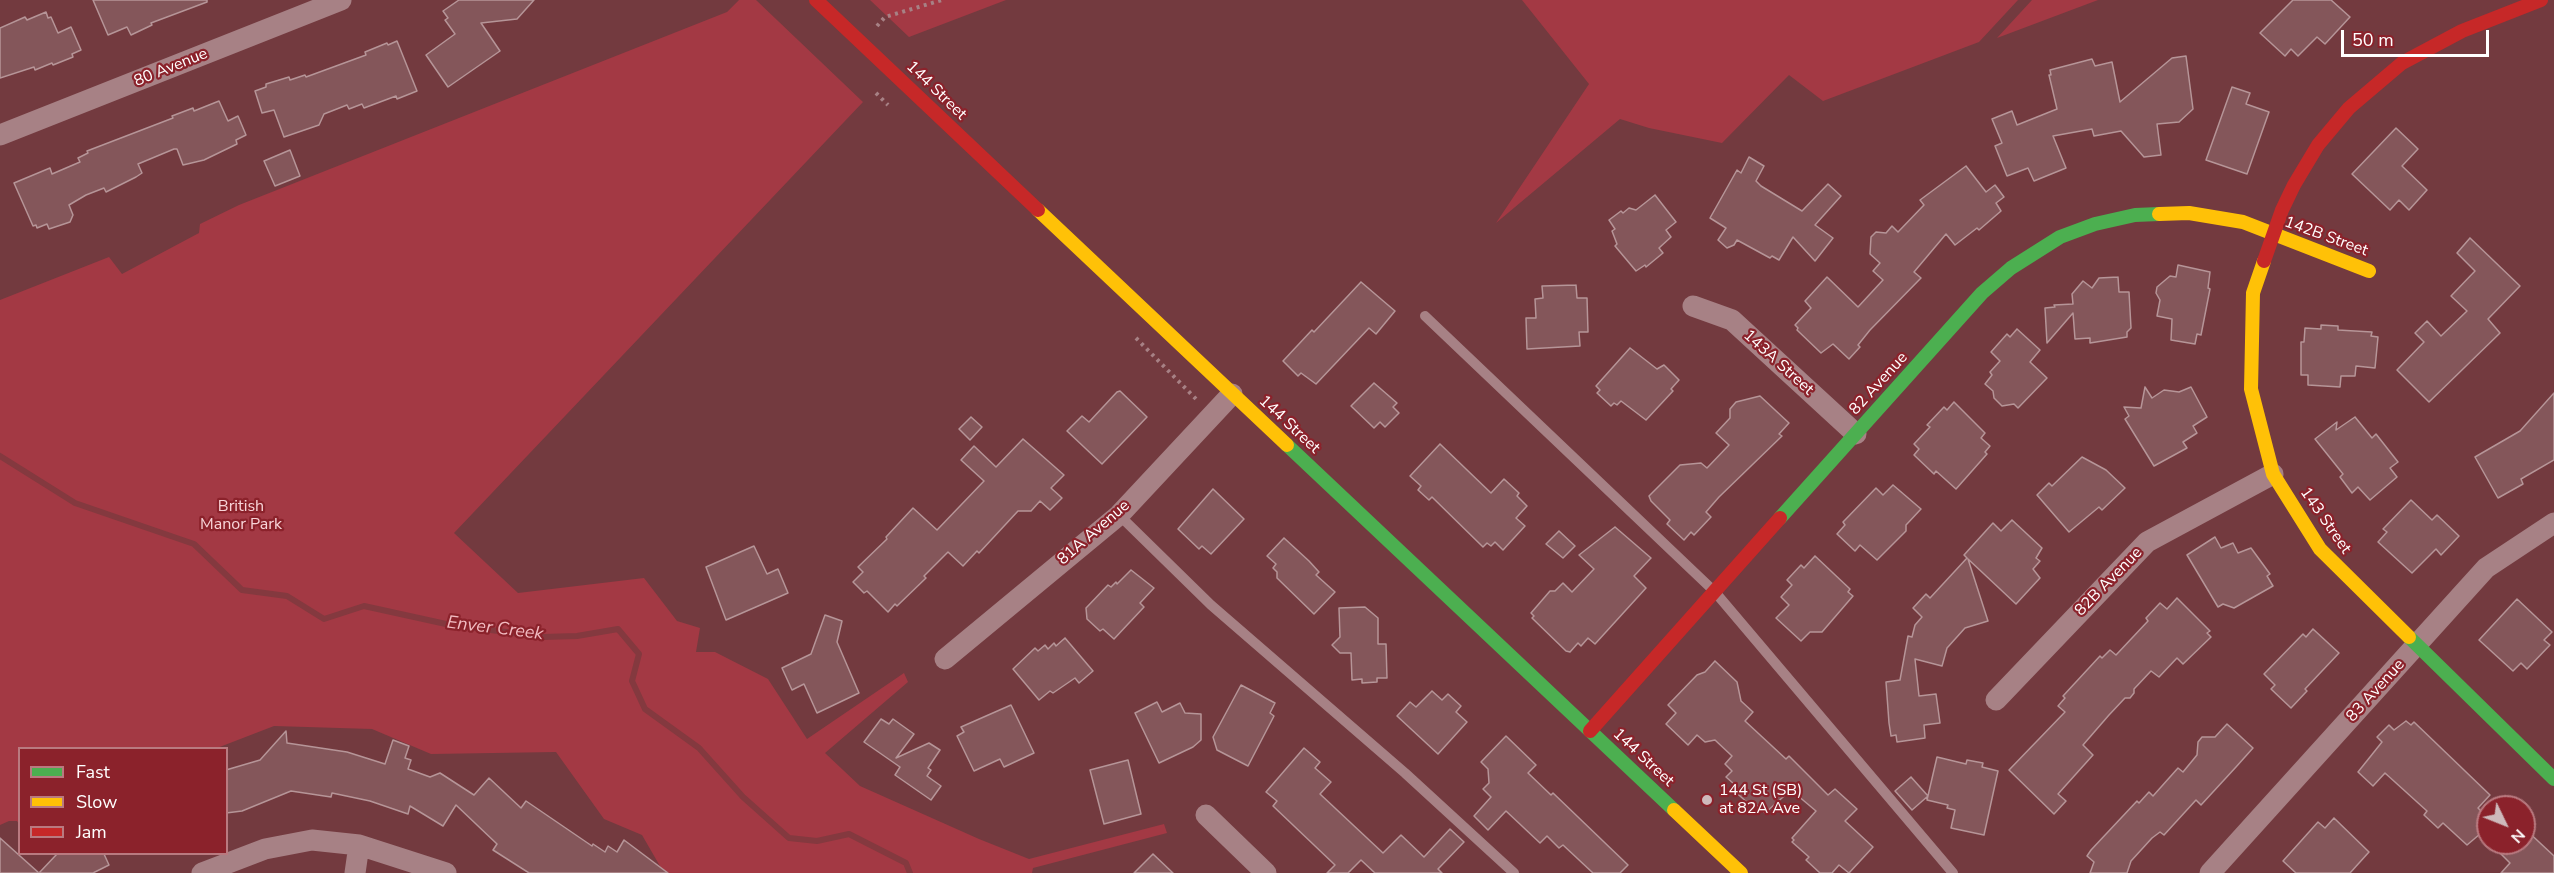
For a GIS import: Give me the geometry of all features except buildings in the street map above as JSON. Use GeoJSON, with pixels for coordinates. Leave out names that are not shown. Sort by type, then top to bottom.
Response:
{"type":"FeatureCollection","features":[{"type":"Feature","properties":{"kind":"street","name":"80 Avenue"},"geometry":{"type":"LineString","coordinates":[[0,135],[341,0]]}},
{"type":"Feature","properties":{"kind":"street","name":"144 Street"},"geometry":{"type":"LineString","coordinates":[[816,0],[1741,873]]}},
{"type":"Feature","properties":{"kind":"street","name":"143 Street"},"geometry":{"type":"LineString","coordinates":[[2541,0],[2442,40],[2402,63],[2366,92],[2333,127],[2312,155],[2294,185],[2272,235],[2253,293],[2251,389],[2273,474],[2320,549],[2554,779]]}},
{"type":"Feature","properties":{"kind":"street","name":"82 Avenue"},"geometry":{"type":"LineString","coordinates":[[1590,731],[1982,293],[2011,268],[2060,237],[2095,224],[2135,215],[2170,212],[2216,216],[2243,222],[2272,235]]}},
{"type":"Feature","properties":{"kind":"street","name":"142B Street"},"geometry":{"type":"LineString","coordinates":[[2272,235],[2369,271]]}},
{"type":"Feature","properties":{"kind":"street","name":"143A Street"},"geometry":{"type":"LineString","coordinates":[[1693,306],[1732,320],[1856,434]]}},
{"type":"Feature","properties":{"kind":"street","name":"81A Avenue"},"geometry":{"type":"LineString","coordinates":[[945,659],[1119,515],[1232,394]]}},
{"type":"Feature","properties":{"kind":"street","name":"82B Avenue"},"geometry":{"type":"LineString","coordinates":[[1996,700],[2147,542],[2273,474]]}},
{"type":"Feature","properties":{"kind":"street","name":"83 Avenue"},"geometry":{"type":"LineString","coordinates":[[2210,873],[2486,568],[2554,523]]}},
{"type":"Feature","properties":{"kind":"street"},"geometry":{"type":"LineString","coordinates":[[1206,815],[1266,873]]}},
{"type":"Feature","properties":{"kind":"street"},"geometry":{"type":"LineString","coordinates":[[202,873],[250,854],[290,843],[324,840],[359,845],[446,873]]}},
{"type":"Feature","properties":{"kind":"street"},"geometry":{"type":"LineString","coordinates":[[356,873],[359,845]]}},
{"type":"Feature","properties":{"kind":"lane"},"geometry":{"type":"LineString","coordinates":[[1425,316],[1715,592],[1953,873]]}},
{"type":"Feature","properties":{"kind":"lane"},"geometry":{"type":"LineString","coordinates":[[1119,515],[1211,604],[1406,773],[1514,873]]}},
{"type":"Feature","properties":{"kind":"path"},"geometry":{"type":"LineString","coordinates":[[882,20],[902,11],[928,6],[942,0]]}},
{"type":"Feature","properties":{"kind":"green space","name":"British Manor Park"},"geometry":{"type":"Polygon","coordinates":[[[739,0],[756,0],[863,102],[454,533],[518,593],[644,578],[677,621],[700,628],[696,652],[715,652],[768,679],[807,739],[904,673],[908,682],[825,753],[860,786],[979,839],[1029,859],[1164,824],[1167,833],[1033,868],[1032,873],[664,873],[642,835],[604,819],[556,752],[431,754],[372,729],[274,726],[220,747],[18,747],[18,822],[9,821],[0,825],[0,300],[109,257],[122,274],[199,233],[200,224],[239,205],[727,12],[739,0]]]}},
{"type":"Feature","properties":{"kind":"green space"},"geometry":{"type":"Polygon","coordinates":[[[870,0],[1006,0],[909,37],[870,0]]]}},
{"type":"Feature","properties":{"kind":"green space"},"geometry":{"type":"Polygon","coordinates":[[[1522,0],[2018,0],[1979,42],[1823,101],[1789,75],[1722,143],[1649,128],[1620,119],[1496,223],[1589,84],[1522,0]]]}},
{"type":"Feature","properties":{"kind":"green space"},"geometry":{"type":"Polygon","coordinates":[[[2032,0],[2098,0],[1997,38],[2032,0]]]}},
{"type":"Feature","properties":{"kind":"waterway","name":"Enver Creek"},"geometry":{"type":"LineString","coordinates":[[0,456],[75,503],[194,544],[242,590],[287,596],[324,619],[364,606],[446,624],[543,637],[577,636],[618,629],[639,654],[632,681],[645,709],[699,748],[743,797],[789,838],[817,841],[849,834],[906,863],[910,873]]}},
{"type":"Feature","properties":{"kind":"traffic: fast"},"geometry":{"type":"LineString","coordinates":[[1780,518],[1982,293],[2011,268],[2060,237],[2095,224],[2135,215],[2159,214]]}},
{"type":"Feature","properties":{"kind":"traffic: fast"},"geometry":{"type":"LineString","coordinates":[[1287,445],[1674,810]]}},
{"type":"Feature","properties":{"kind":"traffic: fast"},"geometry":{"type":"LineString","coordinates":[[2409,637],[2554,779]]}},
{"type":"Feature","properties":{"kind":"traffic: slow"},"geometry":{"type":"LineString","coordinates":[[1038,210],[1287,445]]}},
{"type":"Feature","properties":{"kind":"traffic: slow"},"geometry":{"type":"LineString","coordinates":[[2159,214],[2189,213],[2243,222],[2369,271]]}},
{"type":"Feature","properties":{"kind":"traffic: slow"},"geometry":{"type":"LineString","coordinates":[[2264,261],[2253,293],[2251,389],[2273,474],[2320,549],[2409,637]]}},
{"type":"Feature","properties":{"kind":"traffic: slow"},"geometry":{"type":"LineString","coordinates":[[1674,810],[1741,873]]}},
{"type":"Feature","properties":{"kind":"traffic: jam"},"geometry":{"type":"LineString","coordinates":[[816,0],[1038,210]]}},
{"type":"Feature","properties":{"kind":"traffic: jam"},"geometry":{"type":"LineString","coordinates":[[2264,261],[2282,210],[2294,185],[2318,145],[2349,108],[2402,63],[2462,31],[2541,0]]}},
{"type":"Feature","properties":{"kind":"traffic: jam"},"geometry":{"type":"LineString","coordinates":[[1590,731],[1780,518]]}},
{"type":"Feature","properties":{"kind":"place","name":"144 St (SB) at 82A Ave"},"geometry":{"type":"Point","coordinates":[1707,800]}}]}
